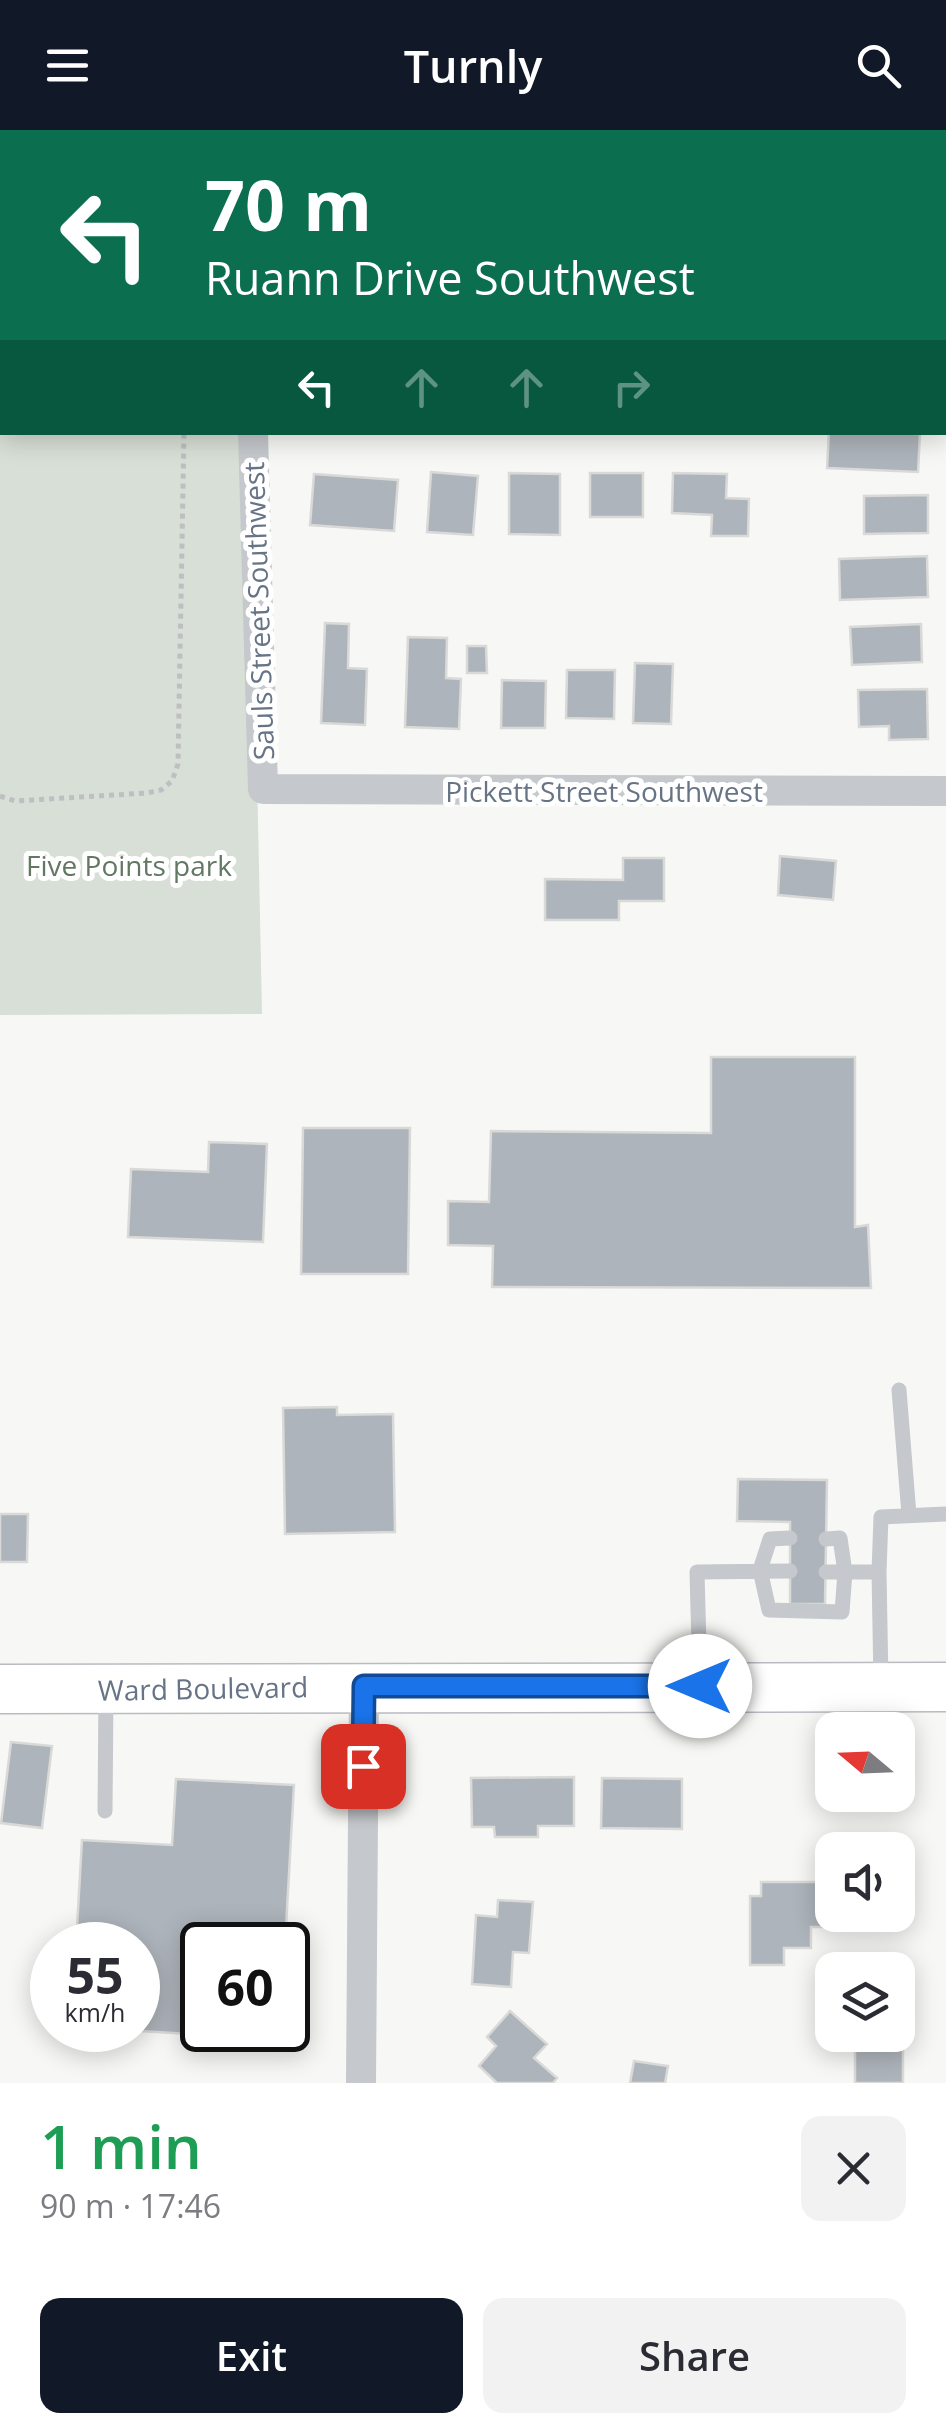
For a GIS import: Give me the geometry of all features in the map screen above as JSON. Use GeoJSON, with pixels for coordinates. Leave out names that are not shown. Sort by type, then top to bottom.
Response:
{"type":"FeatureCollection","features":[{"type":"Feature","properties":{"kind":"main road","name":"Ward Boulevard"},"geometry":{"type":"LineString","coordinates":[[0,1689],[946,1687]]}},
{"type":"Feature","properties":{"kind":"street","name":"Sauls Street Southwest"},"geometry":{"type":"LineString","coordinates":[[254,435],[263,789]]}},
{"type":"Feature","properties":{"kind":"street","name":"Pickett Street Southwest"},"geometry":{"type":"LineString","coordinates":[[263,789],[946,790]]}},
{"type":"Feature","properties":{"kind":"street"},"geometry":{"type":"LineString","coordinates":[[361,2083],[364,1686]]}},
{"type":"Feature","properties":{"kind":"lane"},"geometry":{"type":"LineString","coordinates":[[899,1390],[909,1516]]}},
{"type":"Feature","properties":{"kind":"lane"},"geometry":{"type":"LineString","coordinates":[[882,1687],[881,1517],[946,1514]]}},
{"type":"Feature","properties":{"kind":"lane"},"geometry":{"type":"LineString","coordinates":[[790,1538],[770,1539],[760,1570],[769,1610],[842,1612],[846,1572],[840,1538],[826,1539]]}},
{"type":"Feature","properties":{"kind":"lane"},"geometry":{"type":"LineString","coordinates":[[700,1686],[697,1572],[790,1571]]}},
{"type":"Feature","properties":{"kind":"lane"},"geometry":{"type":"LineString","coordinates":[[826,1572],[879,1572]]}},
{"type":"Feature","properties":{"kind":"lane"},"geometry":{"type":"LineString","coordinates":[[105,1812],[106,1689]]}},
{"type":"Feature","properties":{"kind":"path"},"geometry":{"type":"LineString","coordinates":[[0,796],[15,801],[146,793],[161,790],[172,781],[178,764],[180,711],[184,435]]}},
{"type":"Feature","properties":{"kind":"green space","name":"Five Points park"},"geometry":{"type":"Polygon","coordinates":[[[0,435],[250,435],[262,1014],[0,1015],[0,435]]]}},
{"type":"Feature","properties":{"kind":"building"},"geometry":{"type":"Polygon","coordinates":[[[829,435],[920,435],[918,472],[827,468],[829,435]]]}},
{"type":"Feature","properties":{"kind":"building"},"geometry":{"type":"Polygon","coordinates":[[[431,472],[478,476],[473,535],[427,532],[431,472]]]}},
{"type":"Feature","properties":{"kind":"building"},"geometry":{"type":"Polygon","coordinates":[[[509,473],[560,474],[560,535],[509,534],[509,473]]]}},
{"type":"Feature","properties":{"kind":"building"},"geometry":{"type":"Polygon","coordinates":[[[590,473],[643,473],[643,517],[590,517],[590,473]]]}},
{"type":"Feature","properties":{"kind":"building"},"geometry":{"type":"Polygon","coordinates":[[[673,473],[727,474],[726,498],[749,499],[748,536],[711,536],[712,515],[672,513],[673,473]]]}},
{"type":"Feature","properties":{"kind":"building"},"geometry":{"type":"Polygon","coordinates":[[[314,474],[398,480],[394,531],[310,525],[314,474]]]}},
{"type":"Feature","properties":{"kind":"building"},"geometry":{"type":"Polygon","coordinates":[[[928,495],[928,533],[864,534],[864,496],[928,495]]]}},
{"type":"Feature","properties":{"kind":"building"},"geometry":{"type":"Polygon","coordinates":[[[927,556],[928,597],[840,600],[839,559],[927,556]]]}},
{"type":"Feature","properties":{"kind":"building"},"geometry":{"type":"Polygon","coordinates":[[[325,623],[349,624],[348,668],[367,669],[365,725],[321,723],[325,623]]]}},
{"type":"Feature","properties":{"kind":"building"},"geometry":{"type":"Polygon","coordinates":[[[921,624],[922,662],[852,665],[850,627],[921,624]]]}},
{"type":"Feature","properties":{"kind":"building"},"geometry":{"type":"Polygon","coordinates":[[[408,637],[447,638],[446,678],[461,679],[459,729],[405,727],[408,637]]]}},
{"type":"Feature","properties":{"kind":"building"},"geometry":{"type":"Polygon","coordinates":[[[467,646],[486,646],[487,673],[467,673],[467,646]]]}},
{"type":"Feature","properties":{"kind":"building"},"geometry":{"type":"Polygon","coordinates":[[[635,663],[673,664],[671,724],[633,723],[635,663]]]}},
{"type":"Feature","properties":{"kind":"building"},"geometry":{"type":"Polygon","coordinates":[[[567,670],[615,670],[614,719],[566,718],[567,670]]]}},
{"type":"Feature","properties":{"kind":"building"},"geometry":{"type":"Polygon","coordinates":[[[502,680],[546,681],[545,728],[501,728],[502,680]]]}},
{"type":"Feature","properties":{"kind":"building"},"geometry":{"type":"Polygon","coordinates":[[[927,689],[928,739],[889,740],[889,726],[859,727],[858,690],[927,689]]]}},
{"type":"Feature","properties":{"kind":"building"},"geometry":{"type":"Polygon","coordinates":[[[780,856],[836,861],[833,900],[778,895],[780,856]]]}},
{"type":"Feature","properties":{"kind":"building"},"geometry":{"type":"Polygon","coordinates":[[[623,858],[664,858],[664,901],[619,901],[619,920],[545,920],[545,879],[623,880],[623,858]]]}},
{"type":"Feature","properties":{"kind":"building"},"geometry":{"type":"Polygon","coordinates":[[[711,1057],[855,1057],[855,1227],[868,1225],[871,1288],[492,1287],[493,1246],[448,1245],[448,1201],[489,1202],[491,1131],[711,1133],[711,1057]]]}},
{"type":"Feature","properties":{"kind":"building"},"geometry":{"type":"Polygon","coordinates":[[[303,1128],[410,1128],[408,1274],[301,1274],[303,1128]]]}},
{"type":"Feature","properties":{"kind":"building"},"geometry":{"type":"Polygon","coordinates":[[[209,1142],[267,1144],[263,1242],[128,1237],[131,1169],[208,1172],[209,1142]]]}},
{"type":"Feature","properties":{"kind":"building"},"geometry":{"type":"Polygon","coordinates":[[[337,1407],[337,1415],[393,1414],[395,1532],[285,1534],[283,1408],[337,1407]]]}},
{"type":"Feature","properties":{"kind":"building"},"geometry":{"type":"Polygon","coordinates":[[[738,1479],[827,1480],[825,1604],[790,1604],[790,1522],[737,1521],[738,1479]]]}},
{"type":"Feature","properties":{"kind":"building"},"geometry":{"type":"Polygon","coordinates":[[[0,1514],[28,1514],[27,1562],[0,1562],[0,1514]]]}},
{"type":"Feature","properties":{"kind":"building"},"geometry":{"type":"Polygon","coordinates":[[[11,1742],[52,1746],[42,1828],[1,1823],[11,1742]]]}},
{"type":"Feature","properties":{"kind":"building"},"geometry":{"type":"Polygon","coordinates":[[[574,1777],[574,1826],[538,1826],[538,1837],[495,1837],[494,1827],[472,1827],[471,1778],[574,1777]]]}},
{"type":"Feature","properties":{"kind":"building"},"geometry":{"type":"Polygon","coordinates":[[[602,1778],[682,1779],[682,1829],[601,1828],[602,1778]]]}},
{"type":"Feature","properties":{"kind":"building"},"geometry":{"type":"Polygon","coordinates":[[[176,1779],[294,1785],[286,1922],[180,1922],[180,2033],[160,2032],[160,1922],[77,1922],[82,1840],[172,1845],[176,1779]]]}},
{"type":"Feature","properties":{"kind":"building"},"geometry":{"type":"Polygon","coordinates":[[[761,1882],[815,1882],[811,1948],[784,1948],[784,1965],[750,1965],[750,1896],[761,1896],[761,1882]]]}},
{"type":"Feature","properties":{"kind":"building"},"geometry":{"type":"Polygon","coordinates":[[[498,1900],[533,1902],[529,1953],[513,1952],[511,1987],[472,1984],[476,1915],[497,1917],[498,1900]]]}},
{"type":"Feature","properties":{"kind":"building"},"geometry":{"type":"Polygon","coordinates":[[[510,2011],[547,2044],[534,2058],[557,2078],[553,2083],[497,2083],[479,2066],[496,2046],[487,2037],[510,2011]]]}},
{"type":"Feature","properties":{"kind":"building"},"geometry":{"type":"Polygon","coordinates":[[[855,2052],[903,2052],[903,2083],[855,2083],[855,2052]]]}},
{"type":"Feature","properties":{"kind":"building"},"geometry":{"type":"Polygon","coordinates":[[[634,2061],[668,2066],[665,2083],[630,2083],[634,2061]]]}},
{"type":"Feature","properties":{"kind":"route"},"geometry":{"type":"LineString","coordinates":[[363,1766],[364,1686],[700,1686]]}}]}
